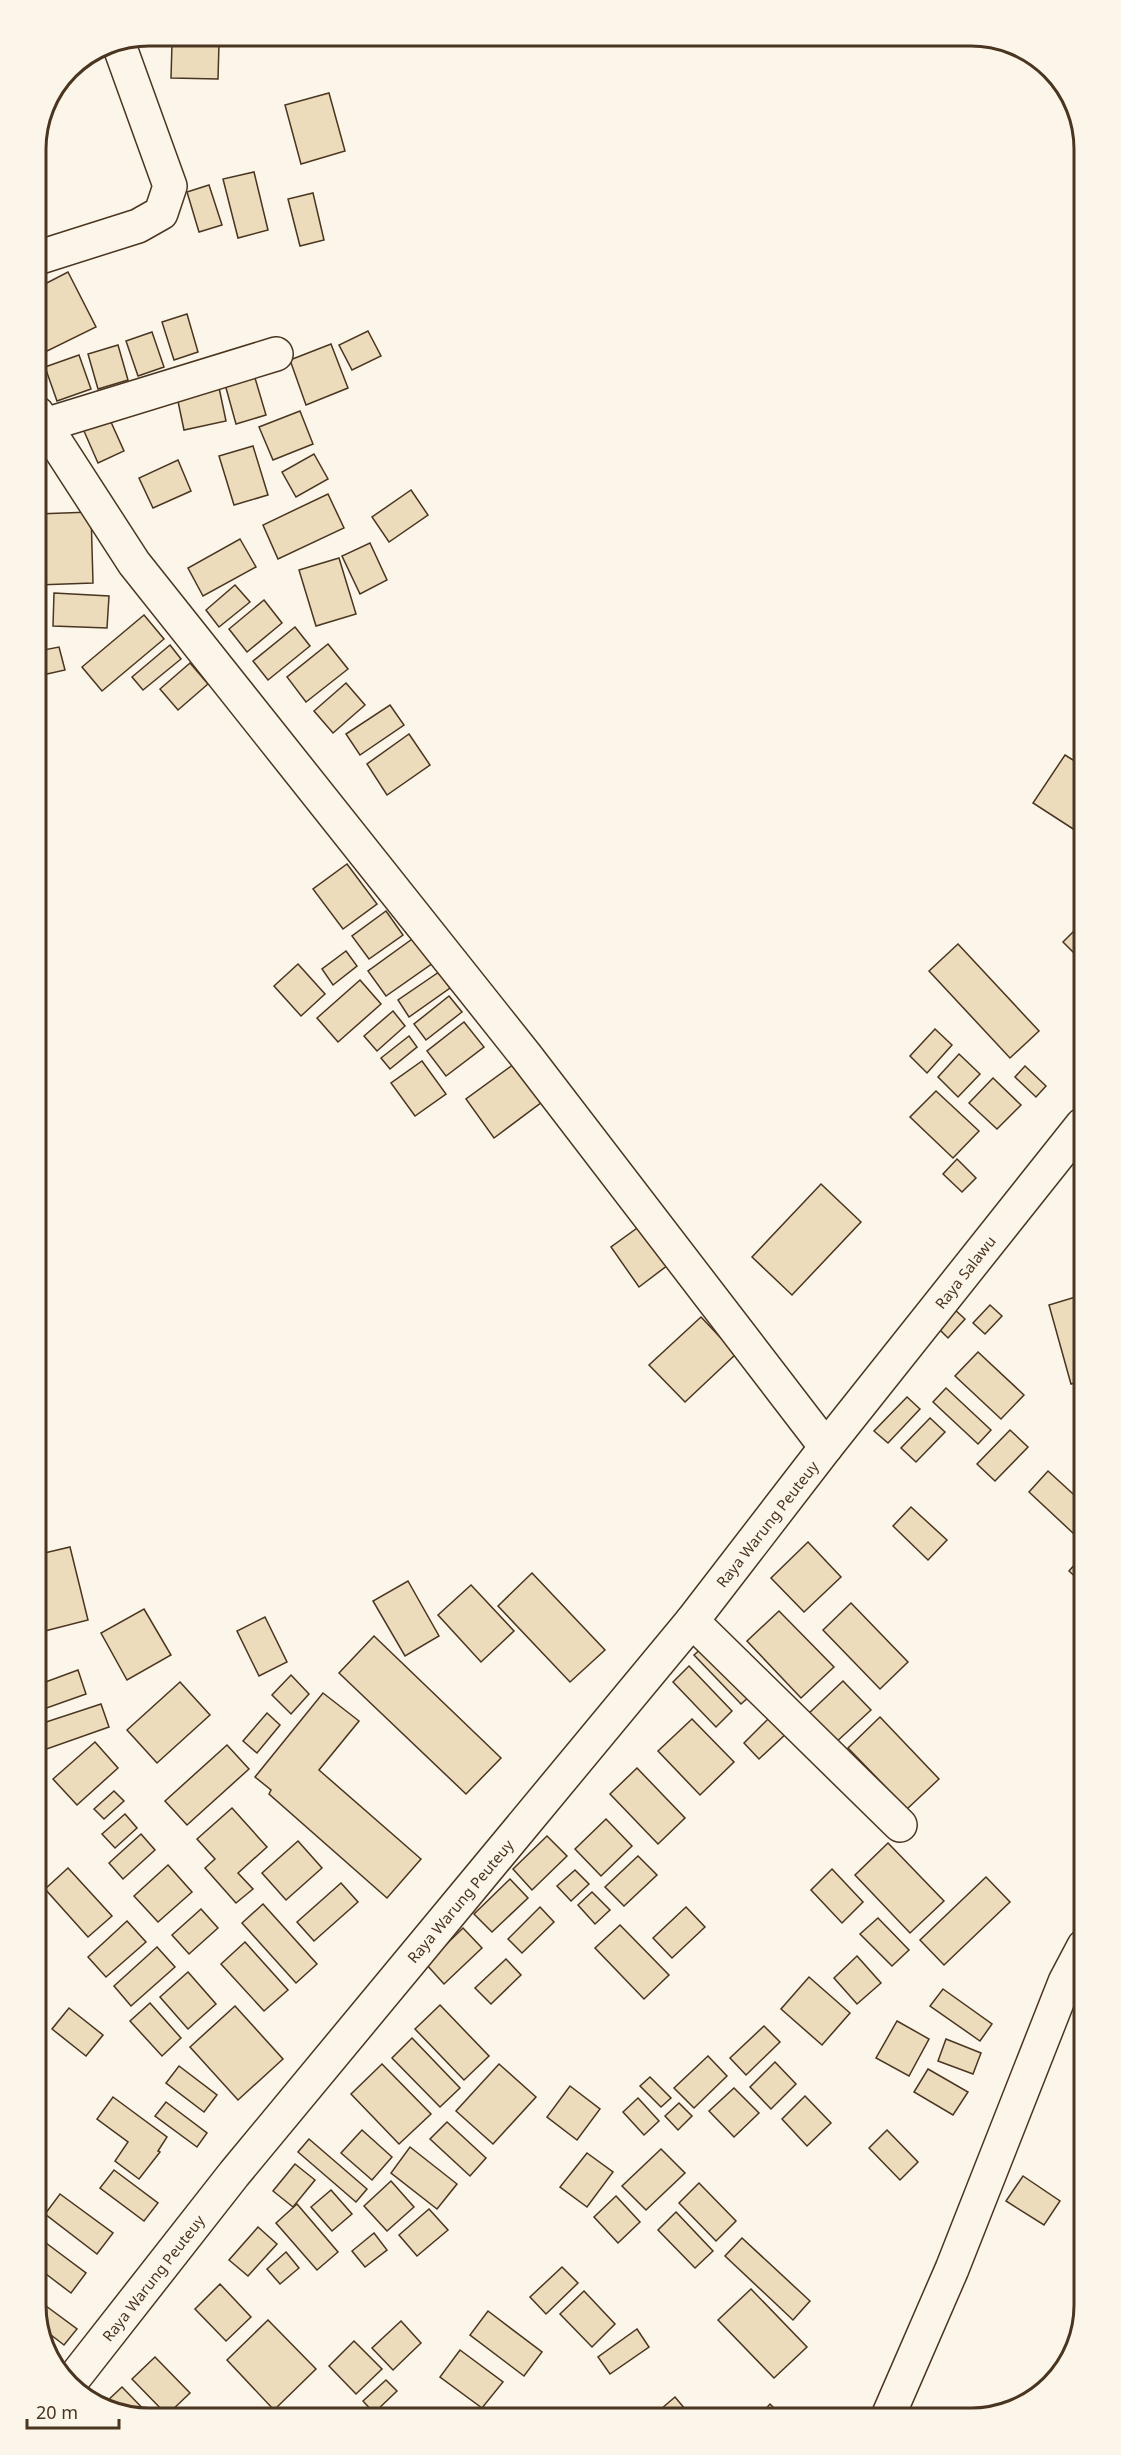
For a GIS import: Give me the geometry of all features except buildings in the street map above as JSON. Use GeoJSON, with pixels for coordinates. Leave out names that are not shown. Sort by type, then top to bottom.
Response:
{"type":"FeatureCollection","features":[{"type":"Feature","properties":{"kind":"street"},"geometry":{"type":"LineString","coordinates":[[47,255],[138,226],[161,213],[170,186],[121,50]]}},
{"type":"Feature","properties":{"kind":"street"},"geometry":{"type":"LineString","coordinates":[[47,417],[276,354]]}},
{"type":"Feature","properties":{"kind":"street"},"geometry":{"type":"LineString","coordinates":[[47,428],[134,563],[526,1056],[826,1447]]}},
{"type":"Feature","properties":{"kind":"street","name":"Raya Salawu"},"geometry":{"type":"LineString","coordinates":[[848,1419],[1074,1135]]}},
{"type":"Feature","properties":{"kind":"street","name":"Raya Warung Peuteuy"},"geometry":{"type":"LineString","coordinates":[[75,2376],[234,2174],[692,1621],[848,1419]]}},
{"type":"Feature","properties":{"kind":"street"},"geometry":{"type":"LineString","coordinates":[[692,1621],[900,1825]]}},
{"type":"Feature","properties":{"kind":"street"},"geometry":{"type":"LineString","coordinates":[[892,2408],[952,2269],[1065,1982],[1074,1965]]}}]}
